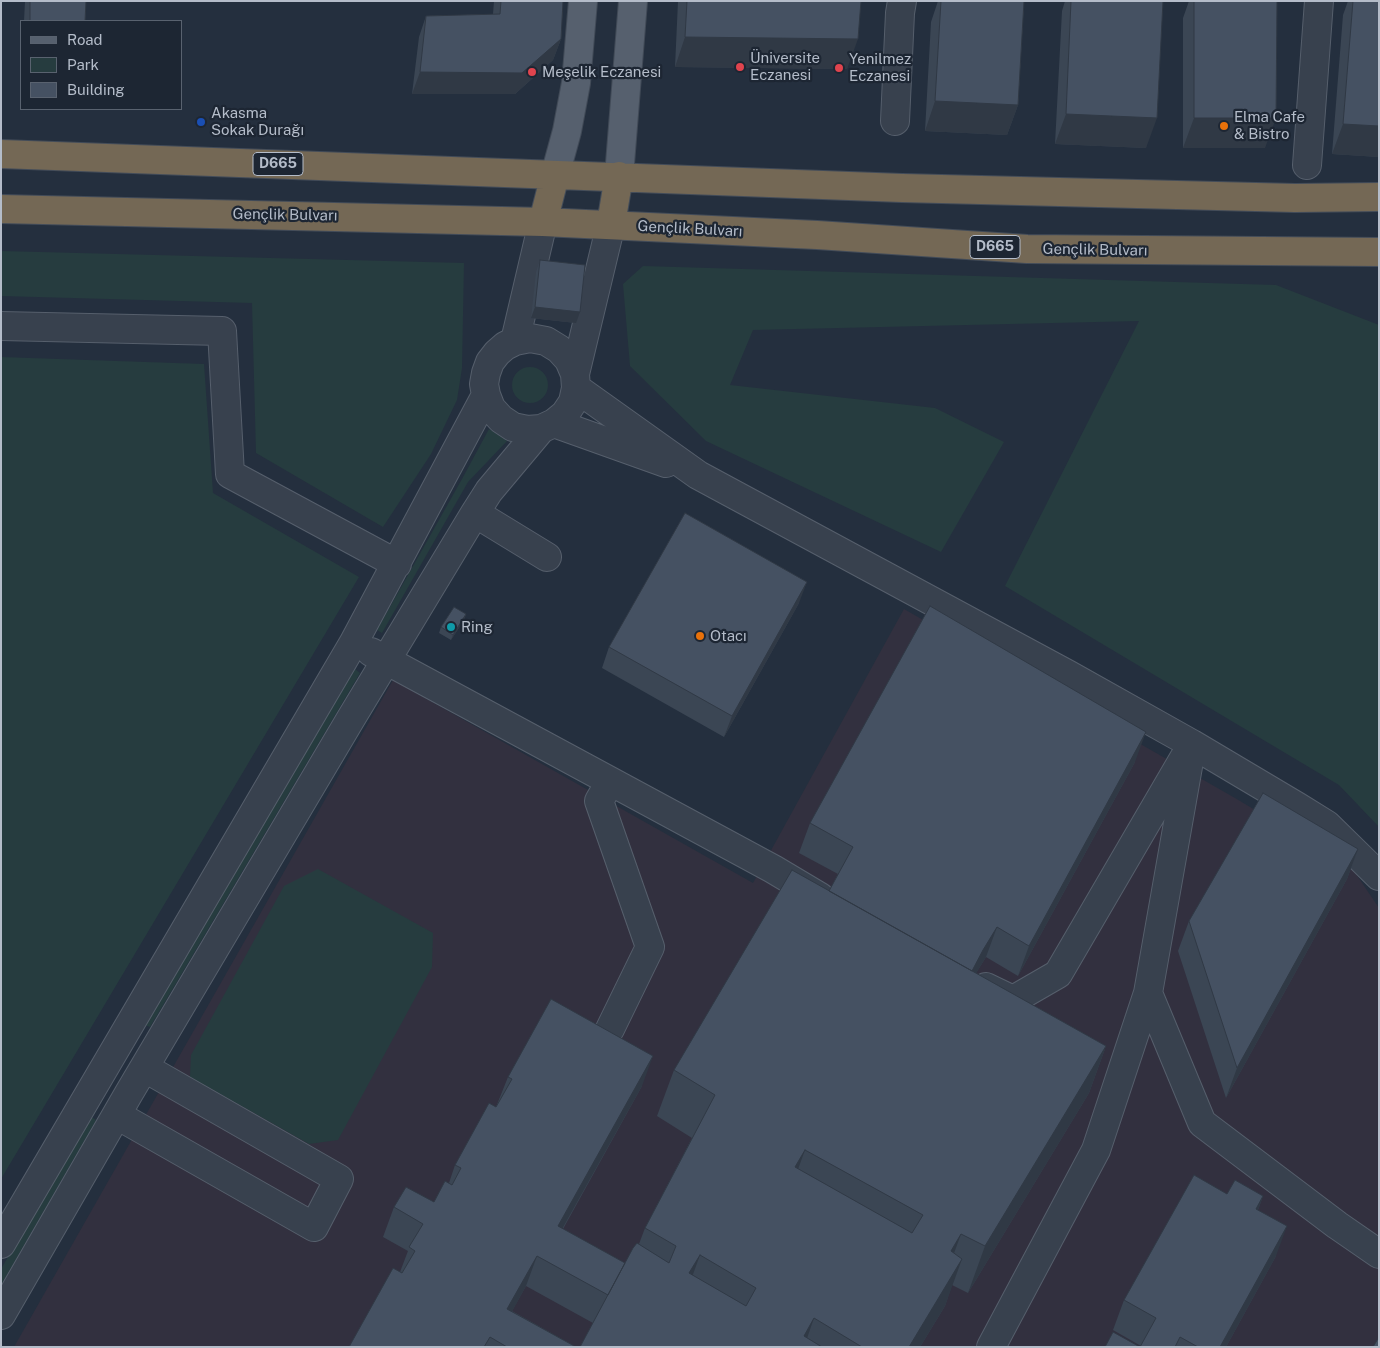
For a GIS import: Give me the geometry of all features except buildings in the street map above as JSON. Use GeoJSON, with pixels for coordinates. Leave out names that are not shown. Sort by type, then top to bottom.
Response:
{"type":"FeatureCollection","features":[{"type":"Feature","properties":{"kind":"highway","name":"D665"},"geometry":{"type":"LineString","coordinates":[[1,154],[555,175]]}},
{"type":"Feature","properties":{"kind":"highway"},"geometry":{"type":"LineString","coordinates":[[543,222],[555,175],[902,188],[1295,198],[1379,197]]}},
{"type":"Feature","properties":{"kind":"highway"},"geometry":{"type":"LineString","coordinates":[[611,224],[619,176]]}},
{"type":"Feature","properties":{"kind":"highway","name":"Gençlik Bulvarı"},"geometry":{"type":"LineString","coordinates":[[1,209],[611,224],[1027,249],[1379,252]]}},
{"type":"Feature","properties":{"kind":"main road"},"geometry":{"type":"LineString","coordinates":[[555,175],[567,132],[576,82],[583,1]]}},
{"type":"Feature","properties":{"kind":"main road"},"geometry":{"type":"LineString","coordinates":[[619,176],[633,1]]}},
{"type":"Feature","properties":{"kind":"street"},"geometry":{"type":"LineString","coordinates":[[895,121],[902,1]]}},
{"type":"Feature","properties":{"kind":"street"},"geometry":{"type":"LineString","coordinates":[[1307,165],[1318,1]]}},
{"type":"Feature","properties":{"kind":"street"},"geometry":{"type":"LineString","coordinates":[[515,341],[543,222]]}},
{"type":"Feature","properties":{"kind":"street"},"geometry":{"type":"LineString","coordinates":[[1,1315],[344,728],[475,513],[489,491],[548,426],[565,414],[573,402],[611,224]]}},
{"type":"Feature","properties":{"kind":"street"},"geometry":{"type":"LineString","coordinates":[[1,326],[222,331],[230,474],[396,564]]}},
{"type":"Feature","properties":{"kind":"street"},"geometry":{"type":"LineString","coordinates":[[698,475],[548,426],[527,430],[513,427],[501,419],[491,408],[486,395],[484,384],[490,362],[501,350],[515,341],[530,338],[546,341],[559,348],[569,360],[576,381],[698,475],[1069,675],[1192,744],[1327,825],[1379,876]]}},
{"type":"Feature","properties":{"kind":"street"},"geometry":{"type":"LineString","coordinates":[[1,1244],[354,642],[486,395]]}},
{"type":"Feature","properties":{"kind":"street"},"geometry":{"type":"LineString","coordinates":[[475,513],[547,556]]}},
{"type":"Feature","properties":{"kind":"street"},"geometry":{"type":"LineString","coordinates":[[354,642],[773,869],[828,902]]}},
{"type":"Feature","properties":{"kind":"street"},"geometry":{"type":"LineString","coordinates":[[972,980],[1013,1000],[1058,974],[1192,744]]}},
{"type":"Feature","properties":{"kind":"street"},"geometry":{"type":"LineString","coordinates":[[991,1347],[1096,1150],[1148,993],[1192,744]]}},
{"type":"Feature","properties":{"kind":"street"},"geometry":{"type":"LineString","coordinates":[[610,782],[600,801],[650,947],[610,1030]]}},
{"type":"Feature","properties":{"kind":"street"},"geometry":{"type":"LineString","coordinates":[[1148,993],[1202,1122],[1337,1225],[1379,1254]]}},
{"type":"Feature","properties":{"kind":"street"},"geometry":{"type":"LineString","coordinates":[[99,1076],[123,1104],[314,1228],[339,1179],[145,1068]]}},
{"type":"Feature","properties":{"kind":"shaded area"},"geometry":{"type":"Polygon","coordinates":[[[904,609],[1235,798],[1352,868],[1379,908],[1379,1347],[14,1347],[393,680],[753,883],[904,609]]]}},
{"type":"Feature","properties":{"kind":"green space"},"geometry":{"type":"Polygon","coordinates":[[[1,251],[464,263],[462,368],[457,400],[431,454],[383,527],[256,453],[252,303],[1,296],[1,251]]]}},
{"type":"Feature","properties":{"kind":"green space"},"geometry":{"type":"Polygon","coordinates":[[[643,266],[1276,285],[1379,325],[1379,827],[1339,785],[1005,586],[1139,321],[753,330],[730,385],[935,408],[1004,442],[941,552],[706,441],[630,366],[623,284],[643,266]]]}},
{"type":"Feature","properties":{"kind":"green space"},"geometry":{"type":"Polygon","coordinates":[[[1,357],[204,364],[213,493],[359,577],[1,1179],[1,357]]]}},
{"type":"Feature","properties":{"kind":"green space"},"geometry":{"type":"Polygon","coordinates":[[[530,367],[537,368],[543,372],[547,378],[547,392],[543,398],[537,402],[530,403],[523,402],[517,398],[513,392],[512,385],[513,378],[517,372],[523,368],[530,367]]]}},
{"type":"Feature","properties":{"kind":"green space"},"geometry":{"type":"Polygon","coordinates":[[[489,429],[507,441],[468,482],[382,633],[377,630],[489,429]]]}},
{"type":"Feature","properties":{"kind":"green space"},"geometry":{"type":"Polygon","coordinates":[[[355,669],[360,673],[150,1027],[145,1025],[355,669]]]}},
{"type":"Feature","properties":{"kind":"green space"},"geometry":{"type":"Polygon","coordinates":[[[318,869],[433,933],[432,967],[338,1140],[309,1144],[190,1077],[191,1055],[284,886],[318,869]]]}},
{"type":"Feature","properties":{"kind":"green space"},"geometry":{"type":"Polygon","coordinates":[[[90,1116],[96,1120],[1,1285],[1,1269],[90,1116]]]}},
{"type":"Feature","properties":{"kind":"place","name":"Üniversite Eczanesi"},"geometry":{"type":"Point","coordinates":[740,67]}},
{"type":"Feature","properties":{"kind":"place","name":"Yenilmez Eczanesi"},"geometry":{"type":"Point","coordinates":[839,68]}},
{"type":"Feature","properties":{"kind":"place","name":"Meşelik Eczanesi"},"geometry":{"type":"Point","coordinates":[532,72]}},
{"type":"Feature","properties":{"kind":"place","name":"Akasma Sokak Durağı"},"geometry":{"type":"Point","coordinates":[201,122]}},
{"type":"Feature","properties":{"kind":"place","name":"Elma Cafe & Bistro"},"geometry":{"type":"Point","coordinates":[1224,126]}},
{"type":"Feature","properties":{"kind":"place","name":"Ring"},"geometry":{"type":"Point","coordinates":[451,627]}},
{"type":"Feature","properties":{"kind":"place","name":"Otacı"},"geometry":{"type":"Point","coordinates":[700,636]}}]}
